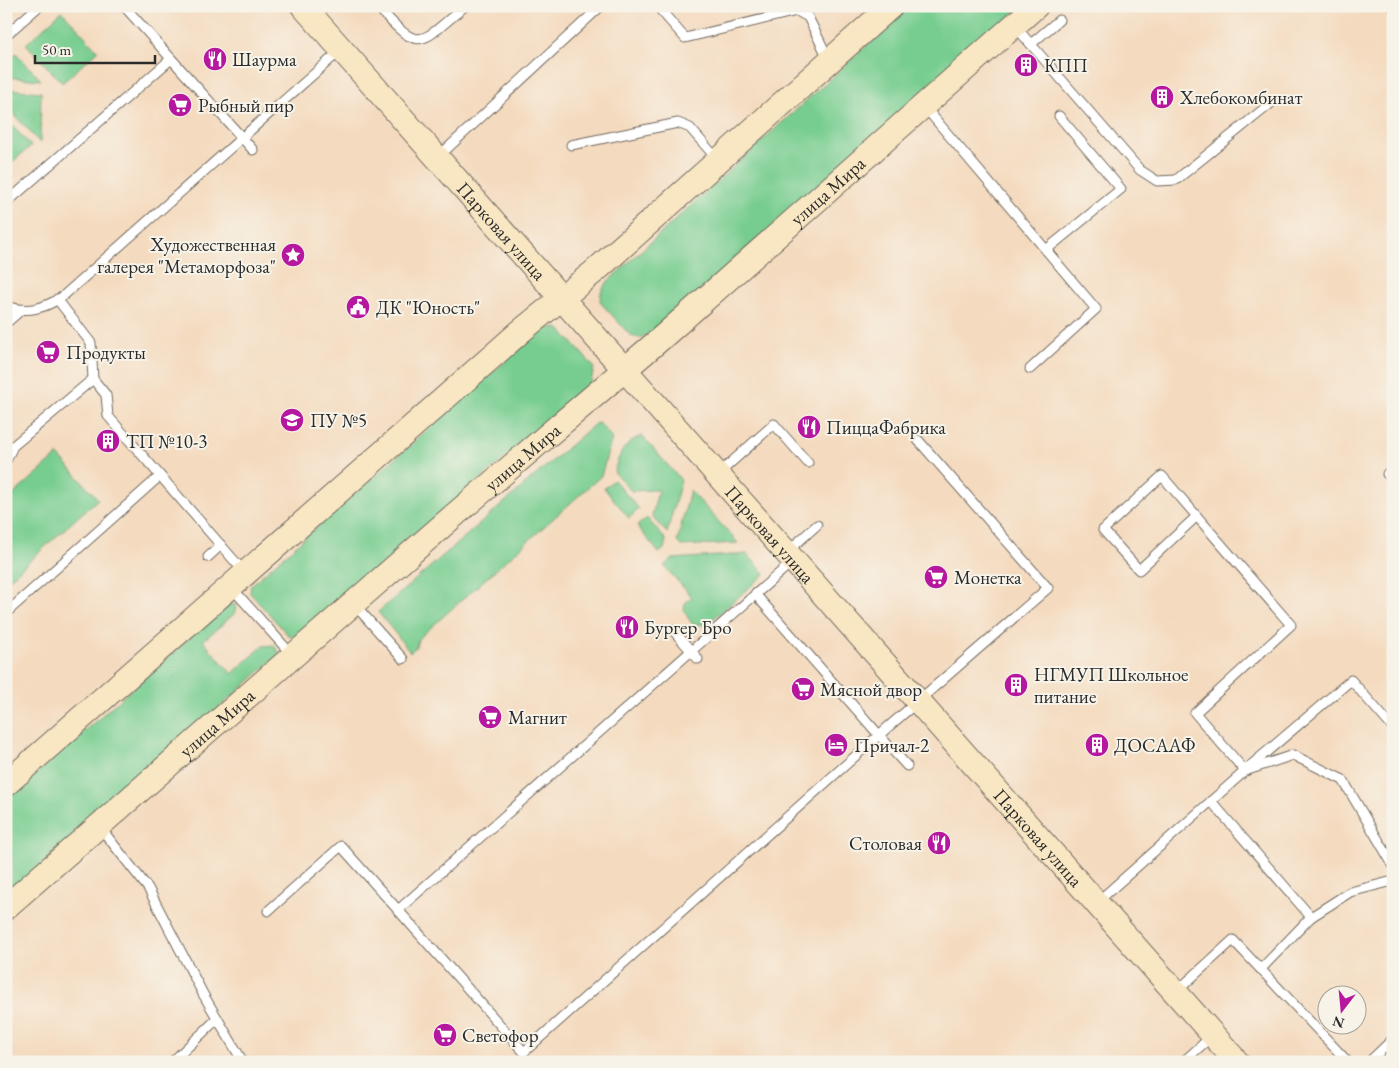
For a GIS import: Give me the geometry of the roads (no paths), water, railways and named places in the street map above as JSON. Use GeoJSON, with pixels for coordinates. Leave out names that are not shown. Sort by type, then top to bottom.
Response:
{"type":"FeatureCollection","features":[{"type":"Feature","properties":{"kind":"main road"},"geometry":{"type":"LineString","coordinates":[[6,784],[513,338],[719,161],[891,6]]}},
{"type":"Feature","properties":{"kind":"main road","name":"улица Мира"},"geometry":{"type":"LineString","coordinates":[[6,907],[624,369],[1036,6]]}},
{"type":"Feature","properties":{"kind":"main road","name":"Парковая улица"},"geometry":{"type":"LineString","coordinates":[[311,9],[341,49],[789,558],[1237,1062]]}},
{"type":"Feature","properties":{"kind":"lane"},"geometry":{"type":"LineString","coordinates":[[6,35],[39,6]]}},
{"type":"Feature","properties":{"kind":"lane"},"geometry":{"type":"LineString","coordinates":[[124,6],[253,150]]}},
{"type":"Feature","properties":{"kind":"lane"},"geometry":{"type":"LineString","coordinates":[[377,6],[401,32],[416,40],[427,38],[465,6]]}},
{"type":"Feature","properties":{"kind":"lane"},"geometry":{"type":"LineString","coordinates":[[437,158],[601,6]]}},
{"type":"Feature","properties":{"kind":"lane"},"geometry":{"type":"LineString","coordinates":[[657,6],[685,38],[797,12],[803,13],[808,18],[830,62]]}},
{"type":"Feature","properties":{"kind":"lane"},"geometry":{"type":"LineString","coordinates":[[1031,44],[1059,20]]}},
{"type":"Feature","properties":{"kind":"lane"},"geometry":{"type":"LineString","coordinates":[[1015,25],[1140,170],[1157,181],[1176,180],[1270,104]]}},
{"type":"Feature","properties":{"kind":"lane"},"geometry":{"type":"LineString","coordinates":[[6,306],[21,310],[36,309],[57,300],[242,137],[288,90],[341,49]]}},
{"type":"Feature","properties":{"kind":"lane"},"geometry":{"type":"LineString","coordinates":[[6,204],[171,59]]}},
{"type":"Feature","properties":{"kind":"lane"},"geometry":{"type":"LineString","coordinates":[[924,106],[1096,309],[1030,369]]}},
{"type":"Feature","properties":{"kind":"lane"},"geometry":{"type":"LineString","coordinates":[[1046,250],[1121,189],[1059,116]]}},
{"type":"Feature","properties":{"kind":"lane"},"geometry":{"type":"LineString","coordinates":[[571,145],[678,123],[690,128],[719,161]]}},
{"type":"Feature","properties":{"kind":"lane"},"geometry":{"type":"LineString","coordinates":[[57,300],[91,342],[93,379],[106,395],[108,416],[221,546],[239,580],[294,657]]}},
{"type":"Feature","properties":{"kind":"lane"},"geometry":{"type":"LineString","coordinates":[[6,323],[21,310]]}},
{"type":"Feature","properties":{"kind":"lane"},"geometry":{"type":"LineString","coordinates":[[6,461],[13,446],[93,379]]}},
{"type":"Feature","properties":{"kind":"lane"},"geometry":{"type":"LineString","coordinates":[[717,475],[774,424],[808,463]]}},
{"type":"Feature","properties":{"kind":"lane"},"geometry":{"type":"LineString","coordinates":[[268,911],[341,846],[524,1052],[879,735],[1048,588],[918,440]]}},
{"type":"Feature","properties":{"kind":"lane"},"geometry":{"type":"LineString","coordinates":[[6,614],[160,476]]}},
{"type":"Feature","properties":{"kind":"lane"},"geometry":{"type":"LineString","coordinates":[[1197,516],[1139,570],[1103,530],[1162,476],[1197,516],[1291,625],[1195,713],[1245,771]]}},
{"type":"Feature","properties":{"kind":"lane"},"geometry":{"type":"LineString","coordinates":[[398,910],[755,594],[817,525]]}},
{"type":"Feature","properties":{"kind":"lane"},"geometry":{"type":"LineString","coordinates":[[208,557],[221,546]]}},
{"type":"Feature","properties":{"kind":"lane"},"geometry":{"type":"LineString","coordinates":[[755,594],[907,766]]}},
{"type":"Feature","properties":{"kind":"lane"},"geometry":{"type":"LineString","coordinates":[[354,604],[403,659]]}},
{"type":"Feature","properties":{"kind":"lane"},"geometry":{"type":"LineString","coordinates":[[673,630],[698,659]]}},
{"type":"Feature","properties":{"kind":"lane"},"geometry":{"type":"LineString","coordinates":[[1096,903],[1351,680],[1393,728]]}},
{"type":"Feature","properties":{"kind":"lane"},"geometry":{"type":"LineString","coordinates":[[1245,771],[1293,755],[1343,780],[1393,865]]}},
{"type":"Feature","properties":{"kind":"lane"},"geometry":{"type":"LineString","coordinates":[[1211,801],[1311,917]]}},
{"type":"Feature","properties":{"kind":"lane"},"geometry":{"type":"LineString","coordinates":[[99,826],[148,888],[217,1019],[243,1062]]}},
{"type":"Feature","properties":{"kind":"lane"},"geometry":{"type":"LineString","coordinates":[[1260,970],[1311,917],[1350,892],[1393,881]]}},
{"type":"Feature","properties":{"kind":"lane"},"geometry":{"type":"LineString","coordinates":[[1175,993],[1233,940],[1348,1062]]}},
{"type":"Feature","properties":{"kind":"lane"},"geometry":{"type":"LineString","coordinates":[[172,1062],[217,1019]]}},
{"type":"Feature","properties":{"kind":"lane"},"geometry":{"type":"LineString","coordinates":[[1183,1062],[1213,1035]]}},
{"type":"Feature","properties":{"kind":"lane"},"geometry":{"type":"LineString","coordinates":[[1369,1062],[1393,1039]]}},
{"type":"Feature","properties":{"kind":"place","name":"Шаурма"},"geometry":{"type":"Point","coordinates":[215,59]}},
{"type":"Feature","properties":{"kind":"place","name":"КПП"},"geometry":{"type":"Point","coordinates":[1026,65]}},
{"type":"Feature","properties":{"kind":"place","name":"Хлебокомбинат"},"geometry":{"type":"Point","coordinates":[1162,97]}},
{"type":"Feature","properties":{"kind":"place","name":"Рыбный пир"},"geometry":{"type":"Point","coordinates":[180,105]}},
{"type":"Feature","properties":{"kind":"place","name":"Художественная галерея \"Метаморфоза\""},"geometry":{"type":"Point","coordinates":[293,255]}},
{"type":"Feature","properties":{"kind":"place","name":"ДК \"Юность\""},"geometry":{"type":"Point","coordinates":[358,307]}},
{"type":"Feature","properties":{"kind":"place","name":"Продукты"},"geometry":{"type":"Point","coordinates":[48,352]}},
{"type":"Feature","properties":{"kind":"place","name":"ПУ №5"},"geometry":{"type":"Point","coordinates":[292,420]}},
{"type":"Feature","properties":{"kind":"place","name":"ПиццаФабрика"},"geometry":{"type":"Point","coordinates":[809,427]}},
{"type":"Feature","properties":{"kind":"place","name":"ТП №10-3"},"geometry":{"type":"Point","coordinates":[108,441]}},
{"type":"Feature","properties":{"kind":"place","name":"Монетка"},"geometry":{"type":"Point","coordinates":[936,577]}},
{"type":"Feature","properties":{"kind":"place","name":"Бургер Бро"},"geometry":{"type":"Point","coordinates":[627,627]}},
{"type":"Feature","properties":{"kind":"place","name":"НГМУП Школьное питание"},"geometry":{"type":"Point","coordinates":[1016,685]}},
{"type":"Feature","properties":{"kind":"place","name":"Мясной двор"},"geometry":{"type":"Point","coordinates":[803,689]}},
{"type":"Feature","properties":{"kind":"place","name":"Магнит"},"geometry":{"type":"Point","coordinates":[490,717]}},
{"type":"Feature","properties":{"kind":"place","name":"Причал-2"},"geometry":{"type":"Point","coordinates":[836,745]}},
{"type":"Feature","properties":{"kind":"place","name":"ДОСААФ"},"geometry":{"type":"Point","coordinates":[1097,745]}},
{"type":"Feature","properties":{"kind":"place","name":"Столовая"},"geometry":{"type":"Point","coordinates":[939,843]}},
{"type":"Feature","properties":{"kind":"place","name":"Светофор"},"geometry":{"type":"Point","coordinates":[445,1035]}}]}
